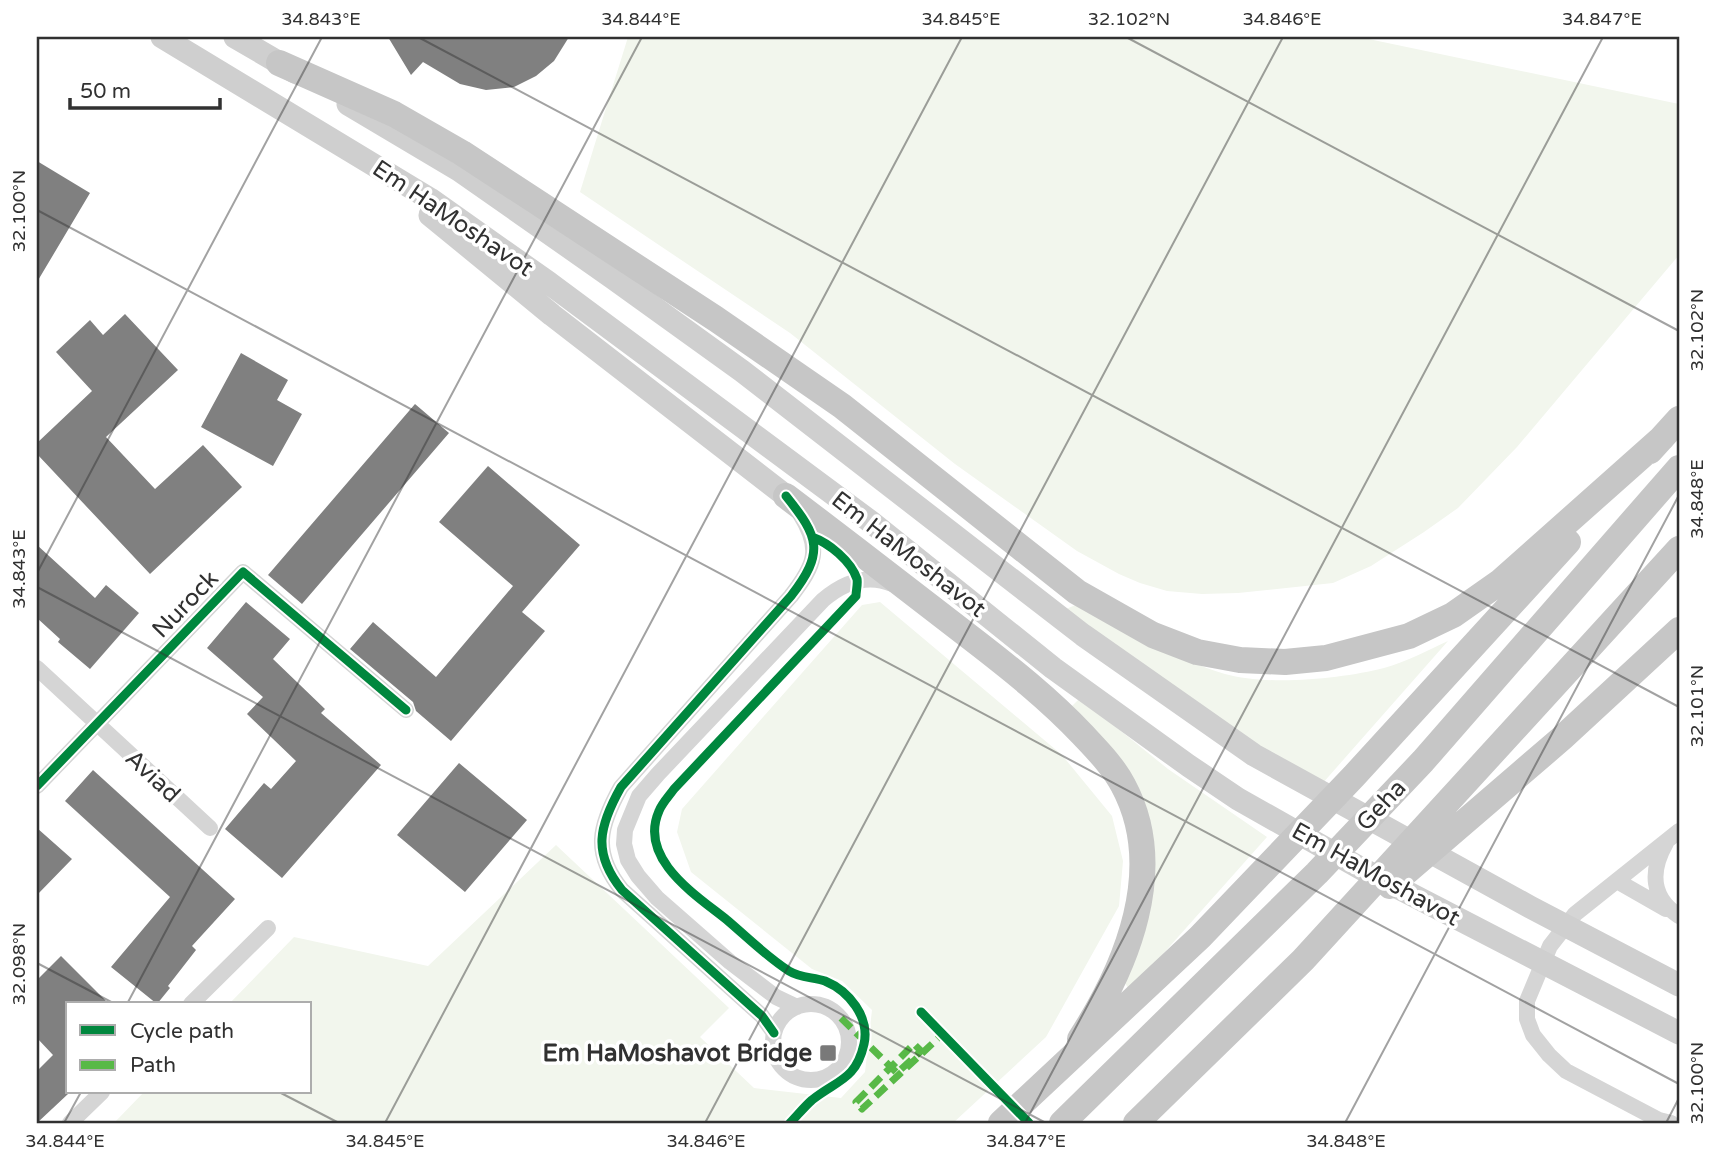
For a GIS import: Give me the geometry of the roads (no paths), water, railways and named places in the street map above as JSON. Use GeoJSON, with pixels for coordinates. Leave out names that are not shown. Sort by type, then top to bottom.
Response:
{"type":"FeatureCollection","features":[{"type":"Feature","properties":{"kind":"highway"},"geometry":{"type":"LineString","coordinates":[[279,62],[394,114],[473,160],[716,319],[842,406],[1077,592],[1153,635],[1197,652],[1240,660],[1285,662],[1326,658],[1409,636],[1453,615],[1500,582],[1671,428]]}},
{"type":"Feature","properties":{"kind":"highway"},"geometry":{"type":"LineString","coordinates":[[1001,1123],[1200,936],[1325,806],[1671,428]]}},
{"type":"Feature","properties":{"kind":"highway","name":"Geha"},"geometry":{"type":"LineString","coordinates":[[1062,1123],[1317,873],[1414,770],[1679,468]]}},
{"type":"Feature","properties":{"kind":"highway"},"geometry":{"type":"LineString","coordinates":[[786,496],[1006,665],[1062,714],[1110,766],[1123,785],[1135,815],[1140,843],[1143,881],[1139,911],[1127,946],[1094,1017],[1061,1066]]}},
{"type":"Feature","properties":{"kind":"highway","name":"Geha"},"geometry":{"type":"LineString","coordinates":[[1136,1123],[1303,960],[1679,548]]}},
{"type":"Feature","properties":{"kind":"highway"},"geometry":{"type":"LineString","coordinates":[[1303,960],[1562,738],[1679,630]]}},
{"type":"Feature","properties":{"kind":"main road","name":"Em HaMoshavot"},"geometry":{"type":"LineString","coordinates":[[162,37],[430,199],[495,245],[871,522],[1054,668],[1158,745],[1238,799],[1362,869],[1679,1033]]}},
{"type":"Feature","properties":{"kind":"main road","name":"Em HaMoshavot"},"geometry":{"type":"LineString","coordinates":[[235,37],[459,170],[613,278],[742,371],[1083,635],[1254,755],[1530,907],[1679,985]]}},
{"type":"Feature","properties":{"kind":"main road"},"geometry":{"type":"LineString","coordinates":[[379,168],[478,256],[786,496]]}},
{"type":"Feature","properties":{"kind":"street"},"geometry":{"type":"LineString","coordinates":[[774,1033],[762,1016],[622,890],[609,875],[603,859],[601,837],[604,820],[621,787],[791,596],[809,571],[815,545],[810,530],[786,496]]}},
{"type":"Feature","properties":{"kind":"street","name":"Nurock"},"geometry":{"type":"LineString","coordinates":[[37,786],[243,572],[406,710]]}},
{"type":"Feature","properties":{"kind":"street"},"geometry":{"type":"LineString","coordinates":[[797,1007],[759,985],[657,898],[628,860],[624,844],[625,830],[639,796],[657,774],[823,600],[840,586],[871,579],[886,581],[916,596]]}},
{"type":"Feature","properties":{"kind":"street","name":"Aviad"},"geometry":{"type":"LineString","coordinates":[[37,668],[210,828]]}},
{"type":"Feature","properties":{"kind":"street"},"geometry":{"type":"LineString","coordinates":[[1671,1123],[1659,1120],[1566,1070],[1533,1035],[1527,1019],[1527,1001],[1550,946],[1576,914],[1674,835]]}},
{"type":"Feature","properties":{"kind":"street"},"geometry":{"type":"LineString","coordinates":[[1674,835],[1657,864],[1654,885],[1664,903],[1677,915]]}},
{"type":"Feature","properties":{"kind":"street"},"geometry":{"type":"LineString","coordinates":[[1617,881],[1677,915]]}},
{"type":"Feature","properties":{"kind":"street"},"geometry":{"type":"LineString","coordinates":[[193,1002],[268,928]]}},
{"type":"Feature","properties":{"kind":"street"},"geometry":{"type":"LineString","coordinates":[[821,1005],[841,1018],[850,1040],[844,1063],[836,1072],[814,1081],[790,1075],[775,1056],[774,1033],[779,1022],[797,1007],[821,1005]]}},
{"type":"Feature","properties":{"kind":"street"},"geometry":{"type":"LineString","coordinates":[[70,1123],[100,1094]]}},
{"type":"Feature","properties":{"kind":"place","name":"Em HaMoshavot Bridge"},"geometry":{"type":"Point","coordinates":[828,1053]}}]}
